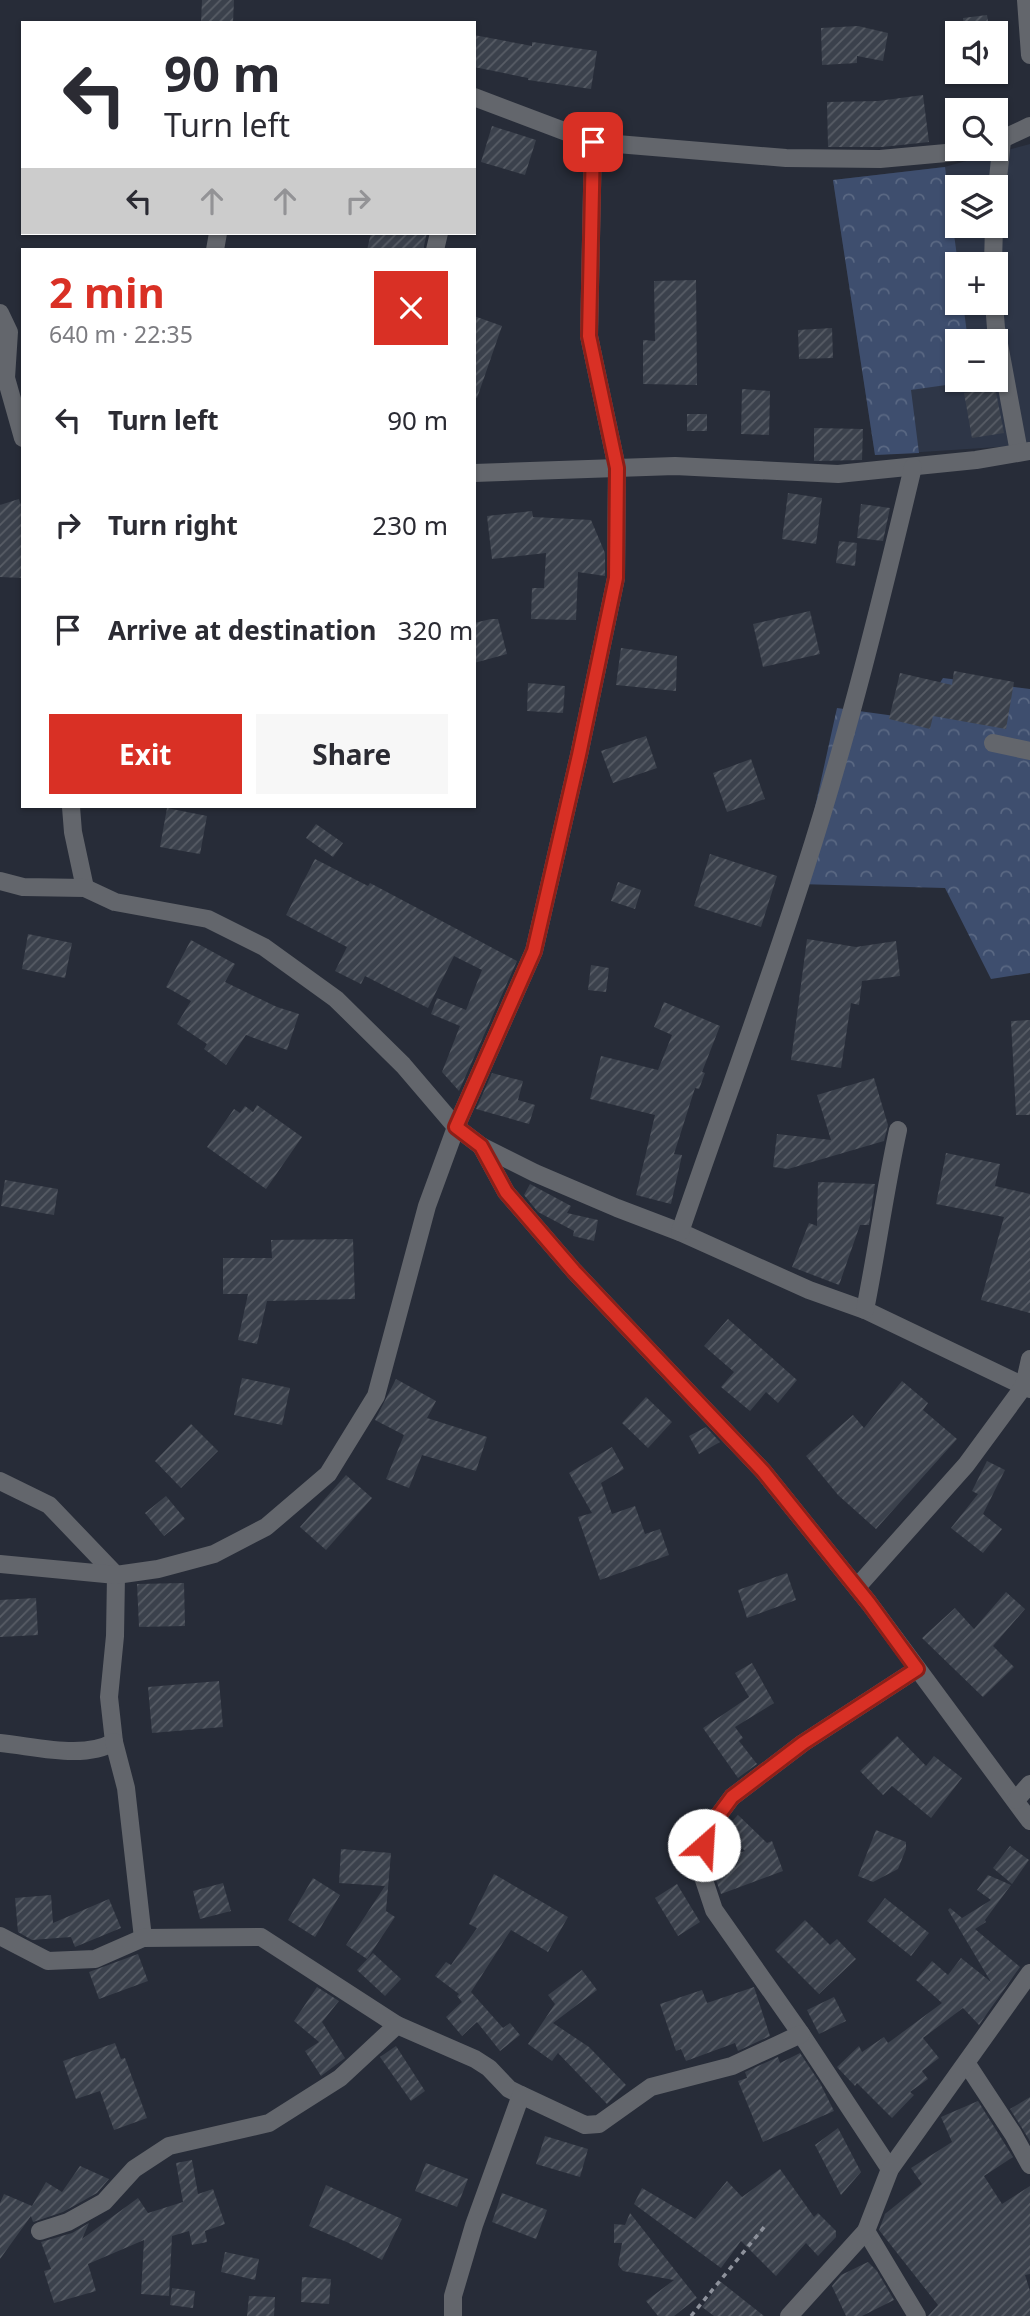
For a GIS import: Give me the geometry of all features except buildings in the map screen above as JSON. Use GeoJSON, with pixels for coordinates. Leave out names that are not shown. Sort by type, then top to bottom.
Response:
{"type":"FeatureCollection","features":[{"type":"Feature","properties":{"kind":"street"},"geometry":{"type":"LineString","coordinates":[[1026,0],[1030,55]]}},
{"type":"Feature","properties":{"kind":"street"},"geometry":{"type":"LineString","coordinates":[[476,98],[593,142],[786,158],[880,159],[945,153]]}},
{"type":"Feature","properties":{"kind":"street"},"geometry":{"type":"LineString","coordinates":[[1008,137],[1030,126]]}},
{"type":"Feature","properties":{"kind":"street"},"geometry":{"type":"LineString","coordinates":[[0,1564],[116,1575],[158,1569],[214,1554],[266,1527],[328,1474],[376,1396],[427,1206],[456,1127],[534,951],[616,578],[617,468],[589,336],[593,142]]}},
{"type":"Feature","properties":{"kind":"street"},"geometry":{"type":"LineString","coordinates":[[0,313],[9,332],[6,378],[21,431]]}},
{"type":"Feature","properties":{"kind":"street"},"geometry":{"type":"LineString","coordinates":[[476,473],[674,466],[838,474],[976,460],[1025,451],[995,315]]}},
{"type":"Feature","properties":{"kind":"street"},"geometry":{"type":"LineString","coordinates":[[680,1232],[806,867],[840,751],[912,467]]}},
{"type":"Feature","properties":{"kind":"street"},"geometry":{"type":"LineString","coordinates":[[993,743],[1030,751]]}},
{"type":"Feature","properties":{"kind":"street"},"geometry":{"type":"LineString","coordinates":[[71,808],[73,832],[85,888]]}},
{"type":"Feature","properties":{"kind":"street"},"geometry":{"type":"LineString","coordinates":[[0,881],[23,887],[85,888],[115,902],[208,919],[264,947],[336,999],[403,1065],[456,1127],[481,1146],[535,1173],[680,1232],[809,1290],[865,1310],[1027,1387]]}},
{"type":"Feature","properties":{"kind":"street"},"geometry":{"type":"LineString","coordinates":[[865,1310],[878,1248],[884,1191],[898,1130]]}},
{"type":"Feature","properties":{"kind":"street"},"geometry":{"type":"LineString","coordinates":[[481,1146],[506,1192],[574,1271],[763,1471],[857,1587],[1030,1821]]}},
{"type":"Feature","properties":{"kind":"street"},"geometry":{"type":"LineString","coordinates":[[857,1587],[966,1465],[1027,1387],[1030,1359]]}},
{"type":"Feature","properties":{"kind":"street"},"geometry":{"type":"LineString","coordinates":[[0,1481],[49,1505],[116,1575],[115,1636],[109,1697],[114,1742],[126,1788],[143,1938]]}},
{"type":"Feature","properties":{"kind":"street"},"geometry":{"type":"LineString","coordinates":[[890,2169],[801,2034],[714,1910],[700,1868],[704,1845],[715,1820],[732,1797],[803,1743],[917,1669]]}},
{"type":"Feature","properties":{"kind":"street"},"geometry":{"type":"LineString","coordinates":[[0,1743],[93,1751],[114,1742]]}},
{"type":"Feature","properties":{"kind":"street"},"geometry":{"type":"LineString","coordinates":[[1017,1800],[1030,1784]]}},
{"type":"Feature","properties":{"kind":"street"},"geometry":{"type":"LineString","coordinates":[[0,1936],[48,1961],[95,1959],[143,1938],[261,1937],[397,2025],[475,2059],[489,2068],[509,2089],[585,2125],[599,2124],[651,2087],[732,2066],[801,2034]]}},
{"type":"Feature","properties":{"kind":"street"},"geometry":{"type":"LineString","coordinates":[[789,2316],[866,2231],[890,2169],[1030,1973]]}},
{"type":"Feature","properties":{"kind":"street"},"geometry":{"type":"LineString","coordinates":[[40,2231],[68,2222],[104,2202],[134,2169],[169,2146],[269,2123],[341,2078],[397,2025]]}},
{"type":"Feature","properties":{"kind":"street"},"geometry":{"type":"LineString","coordinates":[[967,2064],[1030,2165]]}},
{"type":"Feature","properties":{"kind":"street"},"geometry":{"type":"LineString","coordinates":[[453,2316],[453,2296],[474,2225],[521,2095]]}},
{"type":"Feature","properties":{"kind":"street"},"geometry":{"type":"LineString","coordinates":[[866,2231],[917,2316]]}},
{"type":"Feature","properties":{"kind":"path"},"geometry":{"type":"LineString","coordinates":[[691,2316],[765,2226]]}},
{"type":"Feature","properties":{"kind":"shaded area"},"geometry":{"type":"Polygon","coordinates":[[[1030,144],[1030,445],[875,455],[833,180],[944,167],[966,161],[1008,161],[1008,150],[1030,144]]]}},
{"type":"Feature","properties":{"kind":"green space"},"geometry":{"type":"Polygon","coordinates":[[[945,167],[945,238],[955,238],[956,252],[945,252],[945,315],[965,315],[966,329],[945,329],[945,385],[911,390],[919,453],[875,455],[833,180],[945,167]]]}},
{"type":"Feature","properties":{"kind":"green space"},"geometry":{"type":"Polygon","coordinates":[[[943,678],[1030,689],[1030,973],[991,979],[945,888],[798,884],[837,708],[917,719],[943,678]]]}},
{"type":"Feature","properties":{"kind":"route"},"geometry":{"type":"LineString","coordinates":[[593,142],[589,336],[617,468],[616,578],[534,951],[456,1127],[481,1146],[506,1192],[574,1271],[763,1471],[869,1603],[917,1669],[803,1743],[732,1797],[715,1820],[704,1845]]}}]}
